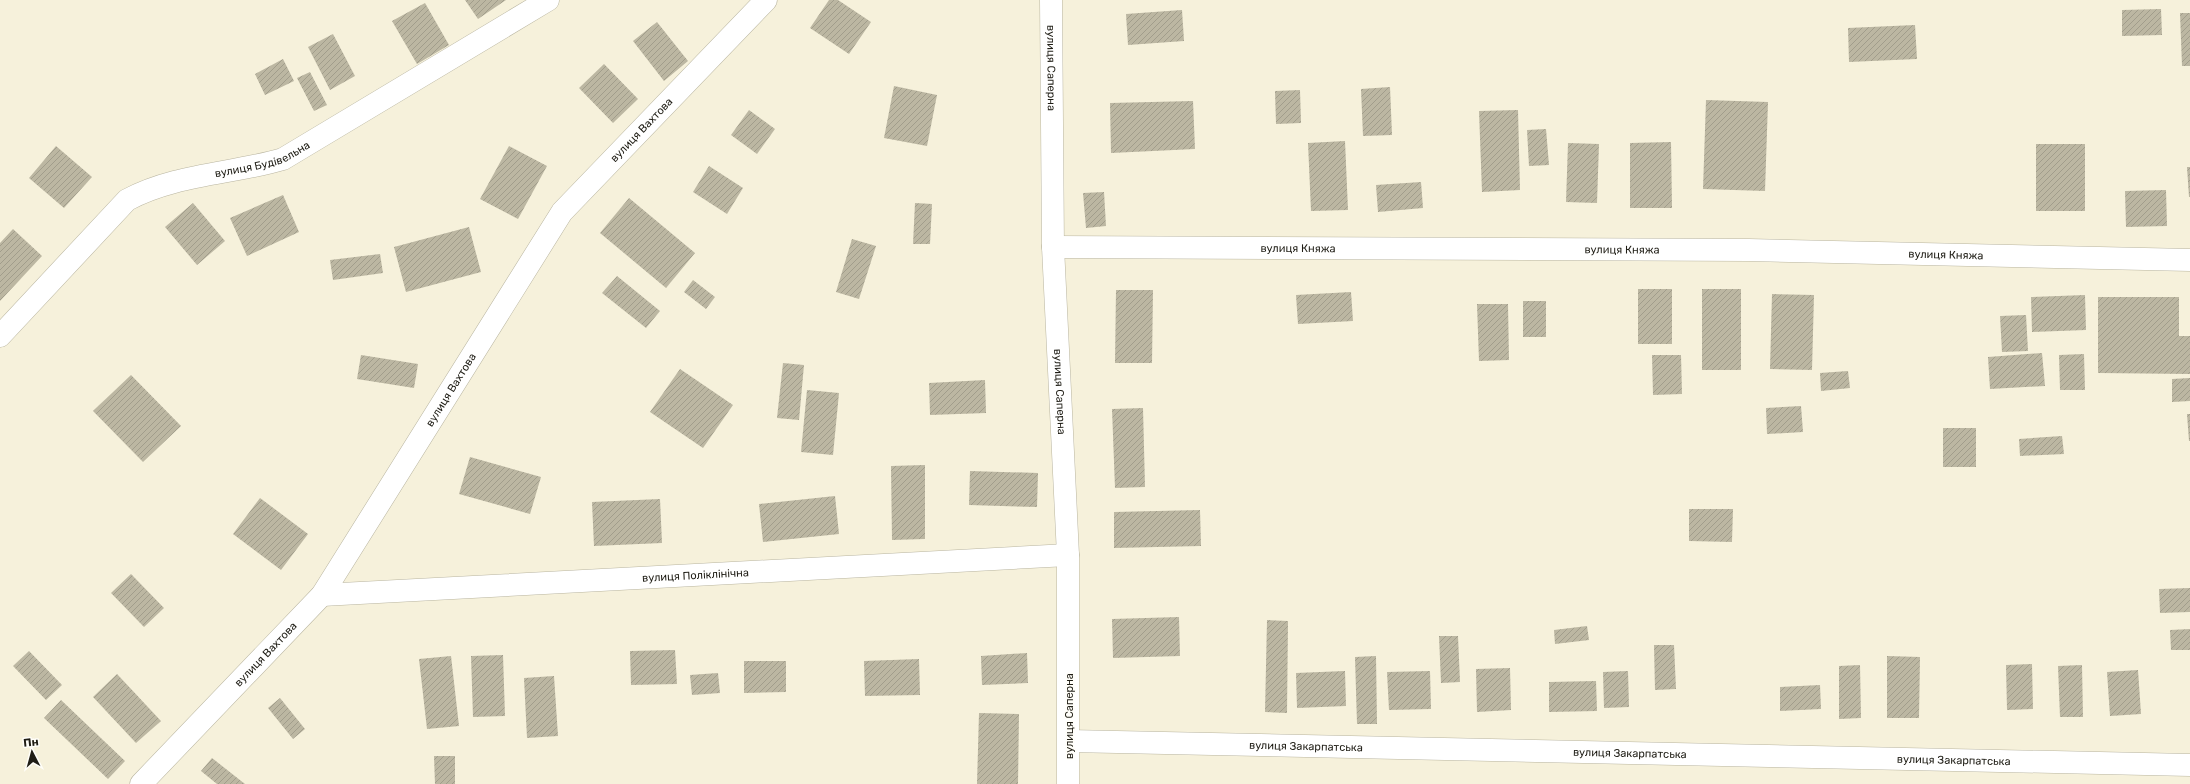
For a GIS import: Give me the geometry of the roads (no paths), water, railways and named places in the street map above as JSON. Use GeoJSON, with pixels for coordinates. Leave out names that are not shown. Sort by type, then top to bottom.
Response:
{"type":"FeatureCollection","features":[{"type":"Feature","properties":{"kind":"street","name":"вулиця Будівельна"},"geometry":{"type":"LineString","coordinates":[[0,336],[127,200],[148,189],[283,159],[548,0]]}},
{"type":"Feature","properties":{"kind":"street","name":"вулиця Вахтова"},"geometry":{"type":"LineString","coordinates":[[141,784],[322,595],[562,212],[766,0]]}},
{"type":"Feature","properties":{"kind":"street","name":"вулиця Саперна"},"geometry":{"type":"LineString","coordinates":[[1051,0],[1053,246],[1068,555],[1068,784]]}},
{"type":"Feature","properties":{"kind":"street","name":"вулиця Княжа"},"geometry":{"type":"LineString","coordinates":[[1053,246],[1749,250],[2190,260]]}},
{"type":"Feature","properties":{"kind":"street","name":"вулиця Поліклінічна"},"geometry":{"type":"LineString","coordinates":[[322,595],[1068,555]]}},
{"type":"Feature","properties":{"kind":"street","name":"вулиця Закарпатська"},"geometry":{"type":"LineString","coordinates":[[1069,741],[2190,765]]}}]}
